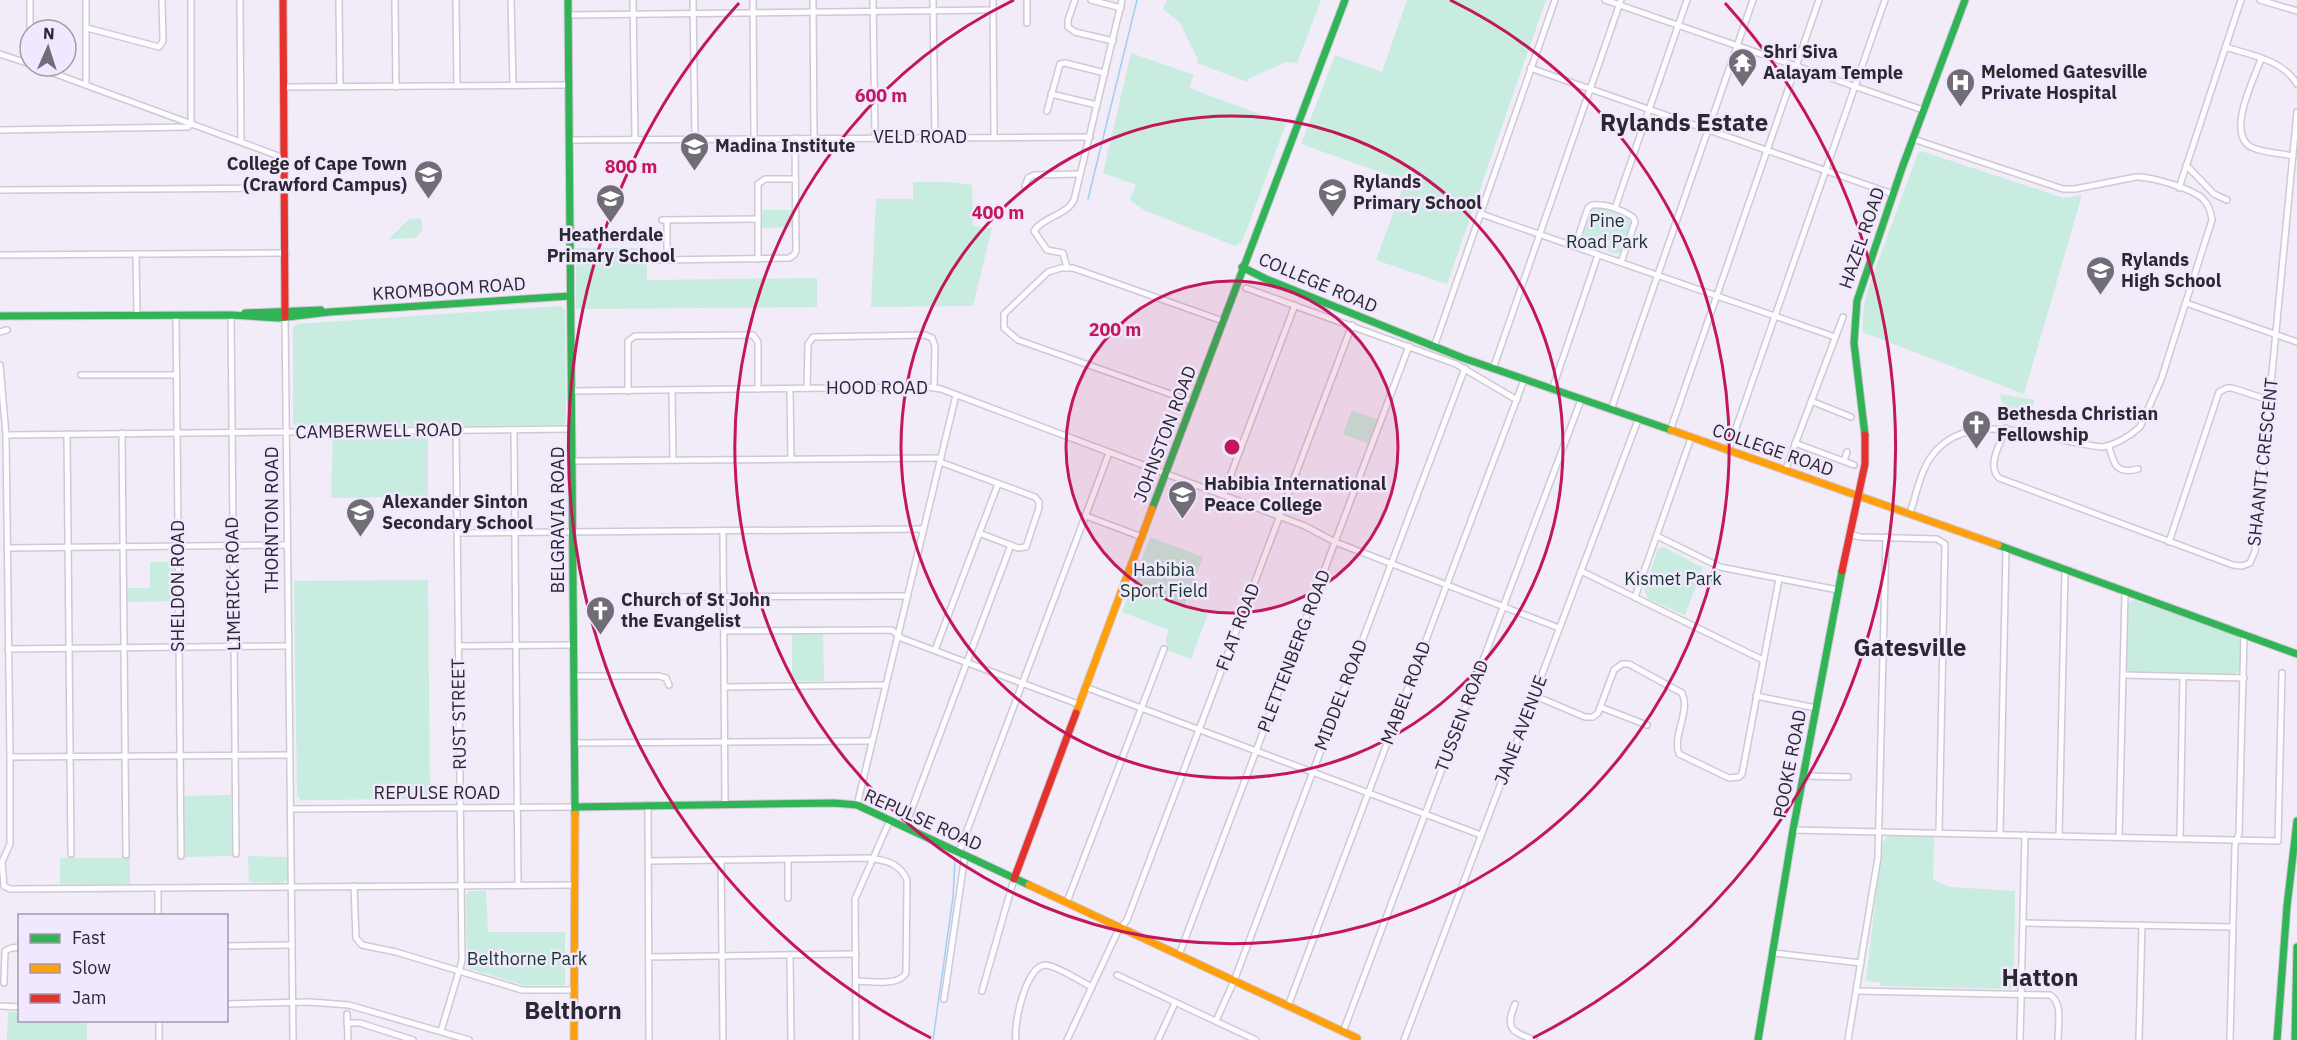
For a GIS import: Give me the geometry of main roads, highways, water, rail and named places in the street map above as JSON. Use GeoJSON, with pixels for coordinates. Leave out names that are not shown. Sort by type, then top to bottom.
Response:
{"type":"FeatureCollection","features":[{"type":"Feature","properties":{"kind":"main road","name":"THORNTON ROAD"},"geometry":{"type":"LineString","coordinates":[[283,0],[285,314]]}},
{"type":"Feature","properties":{"kind":"main road","name":"BELGRAVIA ROAD"},"geometry":{"type":"LineString","coordinates":[[568,0],[575,743],[574,1040]]}},
{"type":"Feature","properties":{"kind":"main road","name":"JOHNSTON ROAD"},"geometry":{"type":"LineString","coordinates":[[1014,879],[1242,267],[1345,0]]}},
{"type":"Feature","properties":{"kind":"main road","name":"HAZEL ROAD"},"geometry":{"type":"LineString","coordinates":[[1859,496],[1866,447],[1854,343],[1854,315],[1863,278],[1965,0]]}},
{"type":"Feature","properties":{"kind":"main road","name":"COLLEGE ROAD"},"geometry":{"type":"LineString","coordinates":[[1242,267],[1250,273],[1434,348],[1910,513],[2297,654]]}},
{"type":"Feature","properties":{"kind":"main road","name":"KROMBOOM ROAD"},"geometry":{"type":"LineString","coordinates":[[0,316],[285,314],[316,310],[329,312],[570,296]]}},
{"type":"Feature","properties":{"kind":"main road","name":"POOKE ROAD"},"geometry":{"type":"LineString","coordinates":[[1758,1040],[1803,776],[1838,590],[1859,496]]}},
{"type":"Feature","properties":{"kind":"main road","name":"REPULSE ROAD"},"geometry":{"type":"LineString","coordinates":[[575,807],[834,803],[856,805],[1358,1039]]}},
{"type":"Feature","properties":{"kind":"main road"},"geometry":{"type":"LineString","coordinates":[[2277,1040],[2287,906],[2297,821]]}},
{"type":"Feature","properties":{"kind":"main road"},"geometry":{"type":"LineString","coordinates":[[2295,1040],[2297,948]]}},
{"type":"Feature","properties":{"kind":"waterway"},"geometry":{"type":"LineString","coordinates":[[1088,199],[1137,0]]}},
{"type":"Feature","properties":{"kind":"waterway"},"geometry":{"type":"LineString","coordinates":[[933,1040],[953,897],[955,860]]}},
{"type":"Feature","properties":{"kind":"place","name":"Shri Siva Aalayam Temple"},"geometry":{"type":"Point","coordinates":[1742,88]}},
{"type":"Feature","properties":{"kind":"place","name":"Melomed Gatesville Private Hospital"},"geometry":{"type":"Point","coordinates":[1960,108]}},
{"type":"Feature","properties":{"kind":"place","name":"Madina Institute"},"geometry":{"type":"Point","coordinates":[694,172]}},
{"type":"Feature","properties":{"kind":"place","name":"College of Cape Town (Crawford Campus)"},"geometry":{"type":"Point","coordinates":[428,200]}},
{"type":"Feature","properties":{"kind":"place","name":"Rylands Primary School"},"geometry":{"type":"Point","coordinates":[1332,218]}},
{"type":"Feature","properties":{"kind":"place","name":"Heatherdale Primary School"},"geometry":{"type":"Point","coordinates":[611,224]}},
{"type":"Feature","properties":{"kind":"place","name":"Rylands High School"},"geometry":{"type":"Point","coordinates":[2100,296]}},
{"type":"Feature","properties":{"kind":"place","name":"Bethesda Christian Fellowship"},"geometry":{"type":"Point","coordinates":[1976,450]}},
{"type":"Feature","properties":{"kind":"place","name":"Habibia International Peace College"},"geometry":{"type":"Point","coordinates":[1183,520]}},
{"type":"Feature","properties":{"kind":"place","name":"Alexander Sinton Secondary School"},"geometry":{"type":"Point","coordinates":[361,538]}},
{"type":"Feature","properties":{"kind":"place","name":"Church of St John the Evangelist"},"geometry":{"type":"Point","coordinates":[600,636]}},
{"type":"Feature","properties":{"kind":"district","name":"Rylands Estate"},"geometry":{"type":"Point","coordinates":[1684,123]}},
{"type":"Feature","properties":{"kind":"district","name":"Gatesville"},"geometry":{"type":"Point","coordinates":[1910,648]}},
{"type":"Feature","properties":{"kind":"district","name":"Hatton"},"geometry":{"type":"Point","coordinates":[2040,978]}},
{"type":"Feature","properties":{"kind":"district","name":"Belthorn"},"geometry":{"type":"Point","coordinates":[573,1011]}},
{"type":"Feature","properties":{"kind":"park label","name":"Pine Road Park"},"geometry":{"type":"Point","coordinates":[1607,231]}},
{"type":"Feature","properties":{"kind":"park label","name":"Kismet Park"},"geometry":{"type":"Point","coordinates":[1673,579]}},
{"type":"Feature","properties":{"kind":"park label","name":"Habibia Sport Field"},"geometry":{"type":"Point","coordinates":[1164,580]}},
{"type":"Feature","properties":{"kind":"park label","name":"Belthorne Park"},"geometry":{"type":"Point","coordinates":[527,959]}}]}
